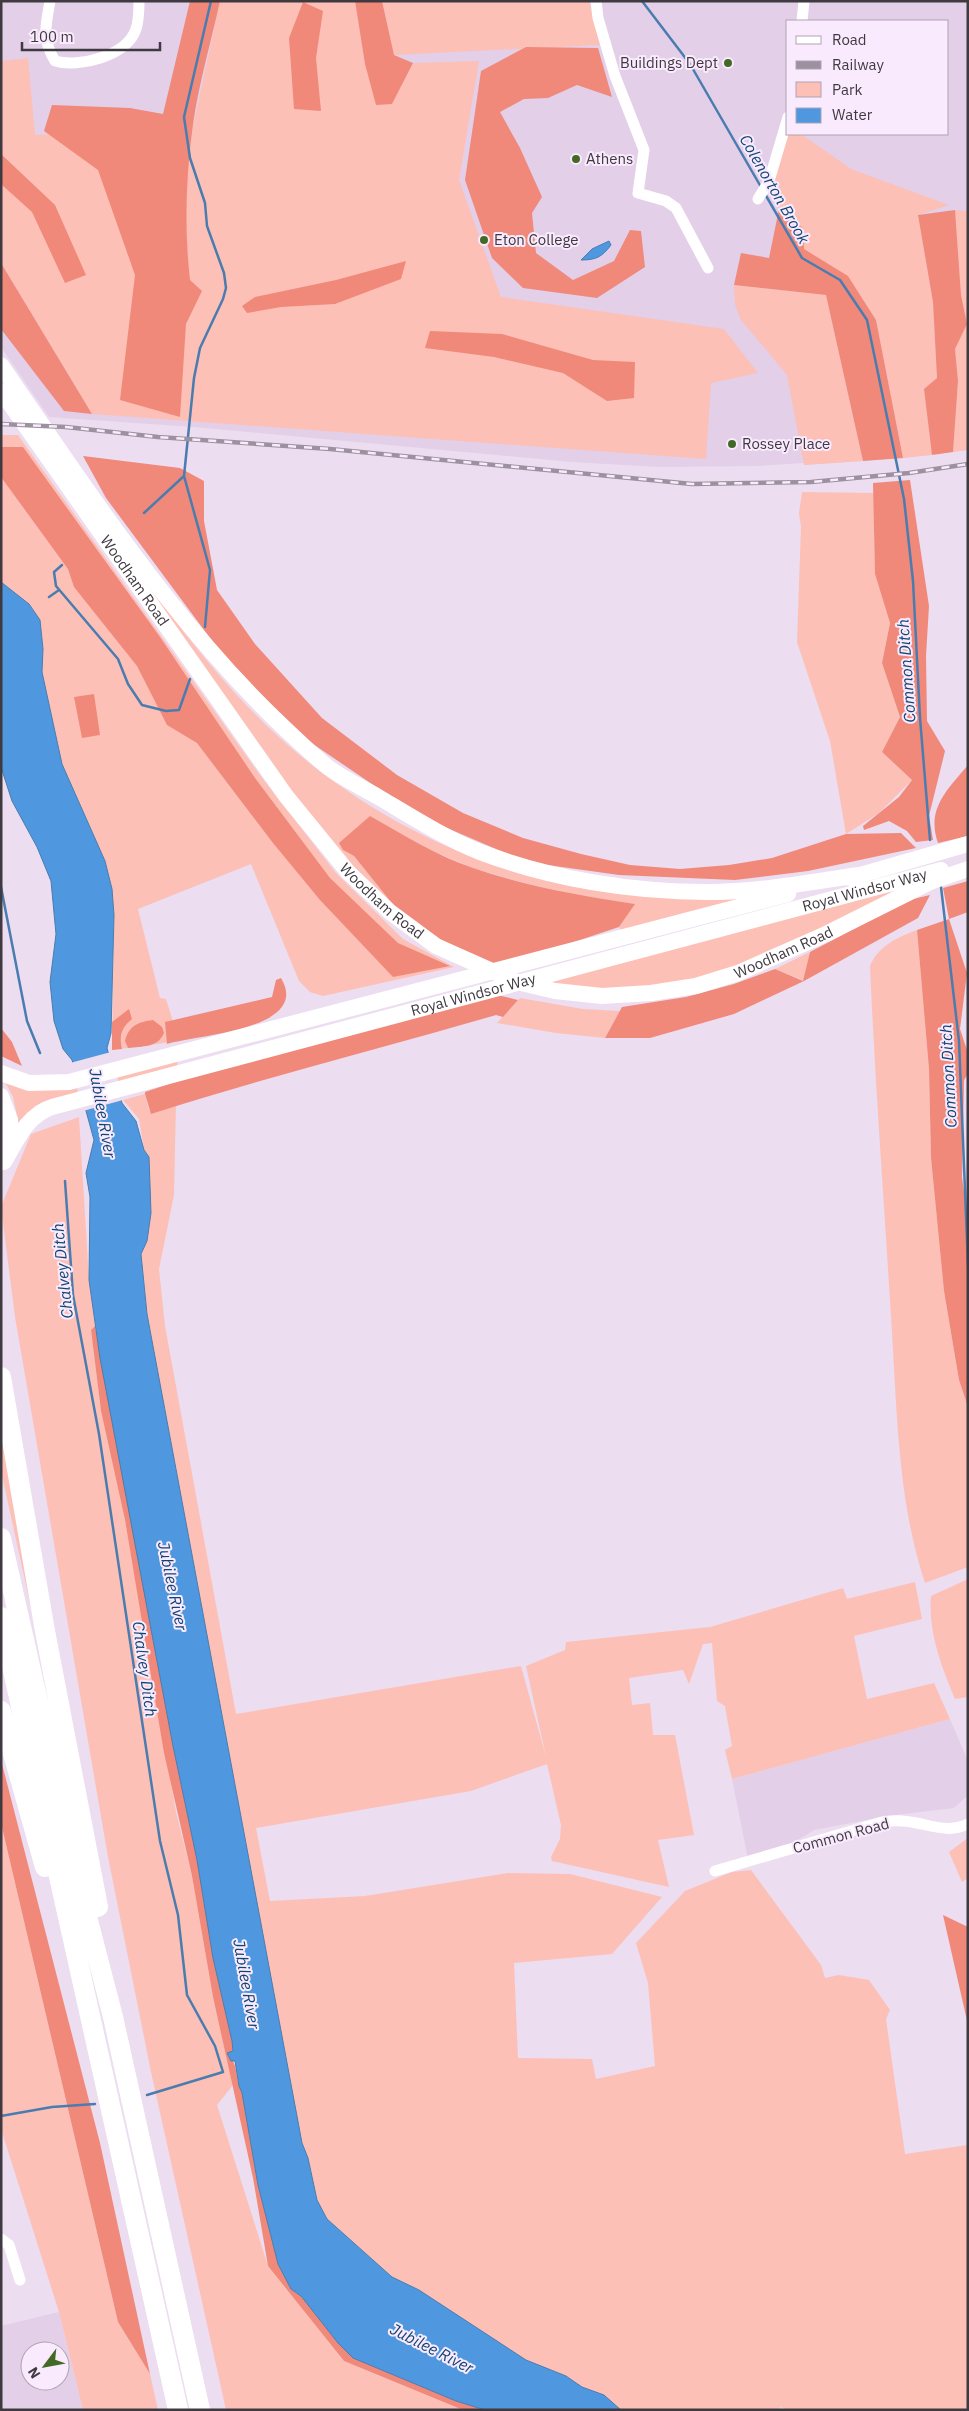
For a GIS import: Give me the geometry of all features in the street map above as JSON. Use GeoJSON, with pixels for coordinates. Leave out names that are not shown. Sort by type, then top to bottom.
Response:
{"type":"FeatureCollection","features":[{"type":"Feature","properties":{"kind":"highway"},"geometry":{"type":"LineString","coordinates":[[1,1377],[55,1684],[105,1940],[112,2017]]}},
{"type":"Feature","properties":{"kind":"highway"},"geometry":{"type":"LineString","coordinates":[[1,1538],[112,2017],[200,2410]]}},
{"type":"Feature","properties":{"kind":"highway"},"geometry":{"type":"LineString","coordinates":[[1,1618],[178,2410]]}},
{"type":"Feature","properties":{"kind":"highway"},"geometry":{"type":"LineString","coordinates":[[1,1710],[50,1888],[85,2000]]}},
{"type":"Feature","properties":{"kind":"main road","name":"Woodham Road"},"geometry":{"type":"LineString","coordinates":[[1,365],[7,387],[57,470],[286,796],[348,872],[390,912],[436,946],[517,982],[555,991],[602,996],[651,993],[696,986],[738,973],[826,934],[910,884],[930,882],[966,867]]}},
{"type":"Feature","properties":{"kind":"main road","name":"Woodham Road"},"geometry":{"type":"LineString","coordinates":[[7,387],[75,471],[148,574],[193,632],[247,693],[327,766],[420,822],[479,852],[538,870],[617,885],[710,892],[769,888],[859,875]]}},
{"type":"Feature","properties":{"kind":"main road","name":"Royal Windsor Way"},"geometry":{"type":"LineString","coordinates":[[1,1073],[29,1082],[46,1084],[69,1082],[459,978],[859,875],[963,845]]}},
{"type":"Feature","properties":{"kind":"main road","name":"Royal Windsor Way"},"geometry":{"type":"LineString","coordinates":[[3,1165],[23,1129],[34,1116],[70,1102],[910,884]]}},
{"type":"Feature","properties":{"kind":"main road"},"geometry":{"type":"LineString","coordinates":[[1,1096],[8,1112],[10,1129],[9,1147],[3,1165]]}},
{"type":"Feature","properties":{"kind":"street"},"geometry":{"type":"LineString","coordinates":[[50,1],[44,27],[47,48],[55,61],[65,64],[92,59],[118,50],[126,44],[136,30],[139,1]]}},
{"type":"Feature","properties":{"kind":"street"},"geometry":{"type":"LineString","coordinates":[[596,1],[598,18],[615,76],[644,150],[638,193],[666,201],[676,208],[708,268]]}},
{"type":"Feature","properties":{"kind":"street"},"geometry":{"type":"LineString","coordinates":[[802,20],[804,1]]}},
{"type":"Feature","properties":{"kind":"street"},"geometry":{"type":"LineString","coordinates":[[758,199],[769,181],[786,124]]}},
{"type":"Feature","properties":{"kind":"street","name":"Common Road"},"geometry":{"type":"LineString","coordinates":[[715,1871],[882,1822],[902,1821],[944,1829],[961,1827],[968,1824]]}},
{"type":"Feature","properties":{"kind":"street"},"geometry":{"type":"LineString","coordinates":[[1,2239],[9,2245],[20,2280]]}},
{"type":"Feature","properties":{"kind":"shaded area","name":"Eton College"},"geometry":{"type":"Polygon","coordinates":[[[1,1],[968,1],[968,450],[903,458],[804,465],[804,463],[754,466],[658,467],[572,462],[194,427],[49,417],[1,347],[1,1]]]}},
{"type":"Feature","properties":{"kind":"shaded area"},"geometry":{"type":"Polygon","coordinates":[[[190,1],[220,1],[193,124],[189,163],[186,221],[190,280],[202,291],[186,324],[180,417],[120,400],[135,275],[98,170],[44,131],[52,105],[130,108],[163,114],[190,1]]]}},
{"type":"Feature","properties":{"kind":"shaded area"},"geometry":{"type":"Polygon","coordinates":[[[355,1],[382,1],[394,55],[413,63],[392,104],[376,105],[365,64],[355,1]]]}},
{"type":"Feature","properties":{"kind":"shaded area"},"geometry":{"type":"Polygon","coordinates":[[[303,2],[323,11],[316,58],[321,111],[294,109],[289,38],[303,2]]]}},
{"type":"Feature","properties":{"kind":"shaded area"},"geometry":{"type":"Polygon","coordinates":[[[526,47],[598,48],[612,97],[577,85],[548,98],[524,99],[500,112],[520,148],[542,197],[532,213],[536,253],[573,280],[614,261],[630,230],[641,231],[645,267],[597,298],[523,288],[492,258],[465,180],[481,71],[526,47]]]}},
{"type":"Feature","properties":{"kind":"shaded area"},"geometry":{"type":"Polygon","coordinates":[[[1,154],[55,205],[86,275],[65,283],[32,212],[1,184],[1,154]]]}},
{"type":"Feature","properties":{"kind":"shaded area"},"geometry":{"type":"Polygon","coordinates":[[[779,209],[803,228],[804,249],[848,276],[876,320],[903,458],[863,461],[826,295],[734,285],[741,253],[769,258],[779,209]]]}},
{"type":"Feature","properties":{"kind":"shaded area"},"geometry":{"type":"Polygon","coordinates":[[[955,210],[961,295],[967,324],[955,349],[958,381],[953,452],[932,455],[924,389],[937,378],[933,302],[918,215],[955,210]]]}},
{"type":"Feature","properties":{"kind":"shaded area"},"geometry":{"type":"Polygon","coordinates":[[[406,261],[401,279],[335,304],[281,307],[247,313],[242,306],[255,297],[336,280],[406,261]]]}},
{"type":"Feature","properties":{"kind":"shaded area"},"geometry":{"type":"Polygon","coordinates":[[[1,263],[92,414],[64,411],[1,329],[1,263]]]}},
{"type":"Feature","properties":{"kind":"shaded area"},"geometry":{"type":"Polygon","coordinates":[[[430,331],[502,334],[593,360],[635,362],[634,398],[607,401],[563,373],[494,357],[425,348],[430,331]]]}},
{"type":"Feature","properties":{"kind":"shaded area"},"geometry":{"type":"Polygon","coordinates":[[[1,447],[23,447],[160,637],[255,778],[330,878],[398,943],[450,966],[393,977],[320,900],[273,843],[197,743],[167,725],[137,666],[74,587],[68,569],[1,477],[1,447]]]}},
{"type":"Feature","properties":{"kind":"shaded area"},"geometry":{"type":"Polygon","coordinates":[[[83,456],[180,468],[204,481],[204,521],[217,590],[255,644],[322,718],[397,775],[463,813],[523,838],[581,854],[630,865],[680,869],[729,865],[772,858],[846,834],[901,833],[916,848],[808,871],[735,880],[619,875],[526,862],[419,816],[313,744],[230,665],[106,498],[83,456]]]}},
{"type":"Feature","properties":{"kind":"shaded area"},"geometry":{"type":"Polygon","coordinates":[[[910,480],[929,606],[926,656],[927,721],[945,751],[929,816],[933,840],[916,842],[907,831],[889,821],[864,830],[863,826],[899,797],[912,780],[882,752],[900,717],[882,663],[890,623],[875,574],[873,483],[910,480]]]}},
{"type":"Feature","properties":{"kind":"shaded area"},"geometry":{"type":"Polygon","coordinates":[[[94,694],[100,735],[82,738],[74,697],[94,694]]]}},
{"type":"Feature","properties":{"kind":"shaded area"},"geometry":{"type":"Polygon","coordinates":[[[968,765],[968,836],[938,843],[935,831],[937,810],[946,792],[968,765]]]}},
{"type":"Feature","properties":{"kind":"shaded area"},"geometry":{"type":"Polygon","coordinates":[[[370,816],[408,838],[473,868],[553,890],[635,904],[619,927],[571,943],[489,965],[407,922],[354,856],[343,850],[339,843],[370,816]]]}},
{"type":"Feature","properties":{"kind":"shaded area"},"geometry":{"type":"Polygon","coordinates":[[[968,881],[968,912],[949,919],[943,888],[968,881]]]}},
{"type":"Feature","properties":{"kind":"shaded area"},"geometry":{"type":"Polygon","coordinates":[[[930,895],[918,918],[804,981],[734,1014],[650,1038],[605,1038],[622,1007],[686,997],[734,984],[775,969],[803,981],[810,952],[909,900],[930,895]]]}},
{"type":"Feature","properties":{"kind":"shaded area"},"geometry":{"type":"Polygon","coordinates":[[[949,919],[967,973],[960,1029],[968,1053],[968,1074],[964,1080],[962,1177],[968,1221],[968,1407],[959,1380],[944,1291],[931,1158],[929,1069],[917,930],[949,919]]]}},
{"type":"Feature","properties":{"kind":"shaded area"},"geometry":{"type":"Polygon","coordinates":[[[281,978],[286,995],[280,1009],[266,1019],[224,1033],[167,1044],[165,1022],[272,997],[276,980],[281,978]]]}},
{"type":"Feature","properties":{"kind":"shaded area"},"geometry":{"type":"Polygon","coordinates":[[[497,995],[518,1000],[503,1017],[496,1015],[151,1114],[145,1092],[199,1074],[497,995]]]}},
{"type":"Feature","properties":{"kind":"shaded area"},"geometry":{"type":"Polygon","coordinates":[[[129,1009],[132,1019],[122,1032],[122,1049],[112,1050],[112,1022],[129,1009]]]}},
{"type":"Feature","properties":{"kind":"shaded area"},"geometry":{"type":"Polygon","coordinates":[[[153,1020],[162,1027],[164,1033],[161,1038],[154,1044],[128,1048],[125,1041],[129,1031],[139,1023],[153,1020]]]}},
{"type":"Feature","properties":{"kind":"shaded area"},"geometry":{"type":"Polygon","coordinates":[[[1,1028],[12,1042],[22,1066],[1,1056],[1,1028]]]}},
{"type":"Feature","properties":{"kind":"shaded area"},"geometry":{"type":"Polygon","coordinates":[[[95,1326],[173,1746],[197,1860],[213,1958],[232,2041],[233,2051],[227,2053],[235,2067],[242,2093],[258,2185],[278,2264],[291,2289],[301,2296],[338,2343],[353,2358],[456,2401],[485,2410],[463,2410],[344,2361],[268,2266],[253,2178],[213,1997],[192,1876],[164,1753],[125,1520],[101,1411],[91,1330],[95,1326]]]}},
{"type":"Feature","properties":{"kind":"shaded area"},"geometry":{"type":"Polygon","coordinates":[[[950,1719],[968,1761],[968,1795],[954,1808],[887,1816],[814,1830],[793,1843],[748,1859],[732,1779],[950,1719]]]}},
{"type":"Feature","properties":{"kind":"shaded area"},"geometry":{"type":"Polygon","coordinates":[[[1,1760],[100,2143],[150,2374],[118,2322],[1,1823],[1,1760]]]}},
{"type":"Feature","properties":{"kind":"shaded area"},"geometry":{"type":"Polygon","coordinates":[[[943,1915],[968,1927],[968,2025],[943,1915]]]}},
{"type":"Feature","properties":{"kind":"shaded area"},"geometry":{"type":"Polygon","coordinates":[[[59,2312],[66,2341],[20,2341],[20,2391],[70,2391],[70,2357],[83,2410],[1,2410],[1,2326],[59,2312]]]}},
{"type":"Feature","properties":{"kind":"green space"},"geometry":{"type":"Polygon","coordinates":[[[220,1],[355,1],[365,64],[392,104],[413,63],[479,61],[459,180],[501,297],[724,329],[758,373],[711,383],[706,459],[92,414],[1,263],[1,61],[28,58],[35,135],[153,131],[194,122],[220,1]]]}},
{"type":"Feature","properties":{"kind":"green space"},"geometry":{"type":"Polygon","coordinates":[[[382,1],[589,1],[600,45],[394,55],[382,1]]]}},
{"type":"Feature","properties":{"kind":"green space"},"geometry":{"type":"Polygon","coordinates":[[[788,135],[802,135],[851,169],[949,205],[918,215],[933,302],[937,378],[924,389],[932,455],[903,458],[876,320],[848,276],[803,249],[803,228],[779,209],[770,188],[788,135]]]}},
{"type":"Feature","properties":{"kind":"green space"},"geometry":{"type":"Polygon","coordinates":[[[955,210],[968,211],[968,450],[953,452],[958,381],[955,349],[967,324],[961,295],[955,210]]]}},
{"type":"Feature","properties":{"kind":"green space"},"geometry":{"type":"Polygon","coordinates":[[[734,285],[826,295],[863,461],[804,465],[787,375],[741,320],[735,305],[734,285]]]}},
{"type":"Feature","properties":{"kind":"green space"},"geometry":{"type":"Polygon","coordinates":[[[1,435],[18,435],[260,775],[336,873],[403,939],[454,967],[323,996],[310,992],[299,981],[251,864],[138,909],[160,998],[166,999],[179,1041],[112,1050],[114,915],[105,861],[62,764],[42,672],[43,649],[40,620],[29,604],[1,582],[1,435]]]}},
{"type":"Feature","properties":{"kind":"green space"},"geometry":{"type":"Polygon","coordinates":[[[802,492],[874,493],[875,574],[890,623],[882,663],[900,717],[882,752],[912,780],[879,813],[846,834],[830,741],[797,642],[801,527],[799,513],[802,492]]]}},
{"type":"Feature","properties":{"kind":"green space"},"geometry":{"type":"Polygon","coordinates":[[[106,526],[171,616],[218,674],[243,701],[296,752],[367,804],[405,826],[486,862],[570,886],[626,894],[762,896],[622,931],[619,927],[634,904],[574,895],[524,883],[472,868],[426,848],[343,850],[354,856],[407,922],[311,822],[106,526]]]}},
{"type":"Feature","properties":{"kind":"green space"},"geometry":{"type":"Polygon","coordinates":[[[900,886],[870,906],[755,964],[634,994],[541,985],[900,886]]]}},
{"type":"Feature","properties":{"kind":"green space"},"geometry":{"type":"Polygon","coordinates":[[[917,930],[929,1069],[931,1158],[944,1291],[959,1380],[968,1407],[968,1567],[925,1583],[909,1518],[900,1452],[870,966],[878,953],[889,943],[917,930]]]}},
{"type":"Feature","properties":{"kind":"green space"},"geometry":{"type":"Polygon","coordinates":[[[810,952],[804,981],[775,969],[810,952]]]}},
{"type":"Feature","properties":{"kind":"green space"},"geometry":{"type":"Polygon","coordinates":[[[520,998],[583,1009],[620,1011],[605,1038],[556,1033],[497,1023],[520,998]]]}},
{"type":"Feature","properties":{"kind":"green space"},"geometry":{"type":"Polygon","coordinates":[[[178,1060],[177,1066],[45,1101],[35,1106],[19,1124],[13,1097],[4,1080],[17,1084],[178,1060]]]}},
{"type":"Feature","properties":{"kind":"green space"},"geometry":{"type":"Polygon","coordinates":[[[145,1094],[149,1110],[176,1103],[174,1195],[159,1269],[165,1326],[236,1714],[521,1666],[546,1757],[526,1666],[565,1650],[566,1642],[710,1627],[843,1588],[847,1599],[915,1582],[922,1619],[854,1636],[867,1699],[934,1683],[950,1719],[732,1779],[725,1750],[732,1746],[725,1706],[717,1701],[712,1643],[703,1644],[689,1684],[683,1670],[629,1678],[632,1705],[650,1703],[653,1735],[675,1735],[694,1835],[658,1840],[669,1887],[552,1861],[551,1857],[560,1839],[561,1825],[547,1764],[471,1791],[256,1828],[270,1901],[365,1896],[508,1873],[570,1874],[662,1897],[612,1954],[514,1963],[518,2058],[592,2059],[596,2079],[655,2066],[648,1983],[636,1943],[685,1891],[732,1872],[751,1870],[821,1965],[825,1978],[839,1975],[869,1980],[890,2010],[886,2019],[905,2154],[968,2145],[968,2410],[788,2410],[780,2407],[780,2410],[621,2410],[604,2395],[582,2387],[566,2376],[526,2360],[419,2290],[392,2277],[327,2219],[317,2200],[308,2158],[302,2143],[147,1314],[141,1254],[147,1241],[149,1157],[144,1150],[139,1119],[123,1100],[145,1094]]]}},
{"type":"Feature","properties":{"kind":"green space"},"geometry":{"type":"Polygon","coordinates":[[[79,1117],[89,1280],[95,1326],[91,1330],[101,1411],[125,1520],[176,1812],[192,1876],[213,1997],[233,2085],[217,2105],[268,2266],[344,2361],[463,2410],[226,2410],[151,2072],[108,1857],[15,1317],[1,1207],[31,1134],[79,1117]]]}},
{"type":"Feature","properties":{"kind":"green space"},"geometry":{"type":"Polygon","coordinates":[[[1,1407],[53,1708],[1,1471],[1,1407]]]}},
{"type":"Feature","properties":{"kind":"green space"},"geometry":{"type":"Polygon","coordinates":[[[968,1579],[968,1697],[955,1699],[937,1649],[932,1623],[931,1596],[968,1579]]]}},
{"type":"Feature","properties":{"kind":"green space"},"geometry":{"type":"Polygon","coordinates":[[[1,1823],[118,2322],[150,2374],[158,2410],[83,2410],[70,2357],[70,2341],[66,2341],[59,2312],[1,2129],[1,1823]]]}},
{"type":"Feature","properties":{"kind":"green space"},"geometry":{"type":"Polygon","coordinates":[[[968,1838],[968,1878],[962,1882],[949,1852],[968,1838]]]}},
{"type":"Feature","properties":{"kind":"water"},"geometry":{"type":"Polygon","coordinates":[[[609,241],[611,245],[602,255],[581,260],[592,249],[609,241]]]}},
{"type":"Feature","properties":{"kind":"water","name":"Jubilee River"},"geometry":{"type":"Polygon","coordinates":[[[1,582],[29,604],[40,620],[43,649],[42,672],[62,764],[105,861],[112,889],[114,915],[111,1033],[107,1048],[122,1103],[136,1121],[144,1150],[149,1157],[151,1213],[147,1241],[141,1254],[147,1314],[302,2143],[308,2158],[317,2200],[327,2219],[392,2277],[419,2290],[526,2360],[566,2376],[582,2387],[604,2395],[621,2410],[485,2410],[456,2401],[353,2358],[338,2343],[301,2296],[291,2289],[278,2264],[258,2185],[235,2061],[231,2061],[227,2053],[233,2051],[232,2041],[213,1958],[197,1860],[173,1746],[100,1358],[89,1280],[90,1197],[86,1173],[94,1140],[72,1060],[63,1049],[54,1021],[50,982],[56,934],[51,881],[37,847],[12,801],[1,767],[1,582]]]}},
{"type":"Feature","properties":{"kind":"pier"},"geometry":{"type":"Polygon","coordinates":[[[111,1052],[123,1100],[83,1111],[70,1063],[111,1052]]]}},
{"type":"Feature","properties":{"kind":"waterway"},"geometry":{"type":"LineString","coordinates":[[205,627],[210,570],[184,476],[194,378],[200,348],[223,299],[226,288],[224,273],[207,226],[205,203],[190,158],[184,117],[211,1]]}},
{"type":"Feature","properties":{"kind":"waterway","name":"Colenorton Brook"},"geometry":{"type":"LineString","coordinates":[[642,1],[690,64],[761,187]]}},
{"type":"Feature","properties":{"kind":"waterway","name":"Colenorton Brook"},"geometry":{"type":"LineString","coordinates":[[765,194],[802,258],[840,280],[867,320],[904,499],[913,581],[920,718],[930,840]]}},
{"type":"Feature","properties":{"kind":"waterway"},"geometry":{"type":"LineString","coordinates":[[144,513],[184,476]]}},
{"type":"Feature","properties":{"kind":"waterway"},"geometry":{"type":"LineString","coordinates":[[62,565],[54,572],[56,586],[118,659],[128,684],[142,705],[166,711],[179,710],[190,679]]}},
{"type":"Feature","properties":{"kind":"waterway"},"geometry":{"type":"LineString","coordinates":[[49,597],[59,590]]}},
{"type":"Feature","properties":{"kind":"waterway","name":"Chalvey Ditch"},"geometry":{"type":"LineString","coordinates":[[1,887],[27,1021],[40,1053]]}},
{"type":"Feature","properties":{"kind":"waterway","name":"Common Ditch"},"geometry":{"type":"LineString","coordinates":[[941,887],[959,1041],[968,1265]]}},
{"type":"Feature","properties":{"kind":"waterway","name":"Chalvey Ditch"},"geometry":{"type":"LineString","coordinates":[[65,1181],[73,1295],[99,1434],[160,1841],[178,1915],[187,1995],[215,2046],[223,2072],[147,2095]]}},
{"type":"Feature","properties":{"kind":"waterway","name":"Chalvey Ditch"},"geometry":{"type":"LineString","coordinates":[[1,2116],[52,2107],[95,2104]]}},
{"type":"Feature","properties":{"kind":"railway"},"geometry":{"type":"LineString","coordinates":[[1,424],[66,427],[158,437],[330,449],[692,484],[811,482],[909,473],[968,464]]}},
{"type":"Feature","properties":{"kind":"place","name":"Buildings Dept"},"geometry":{"type":"Point","coordinates":[728,63]}},
{"type":"Feature","properties":{"kind":"place","name":"Athens"},"geometry":{"type":"Point","coordinates":[576,159]}},
{"type":"Feature","properties":{"kind":"place","name":"Eton College"},"geometry":{"type":"Point","coordinates":[484,240]}},
{"type":"Feature","properties":{"kind":"place","name":"Rossey Place"},"geometry":{"type":"Point","coordinates":[732,444]}}]}
